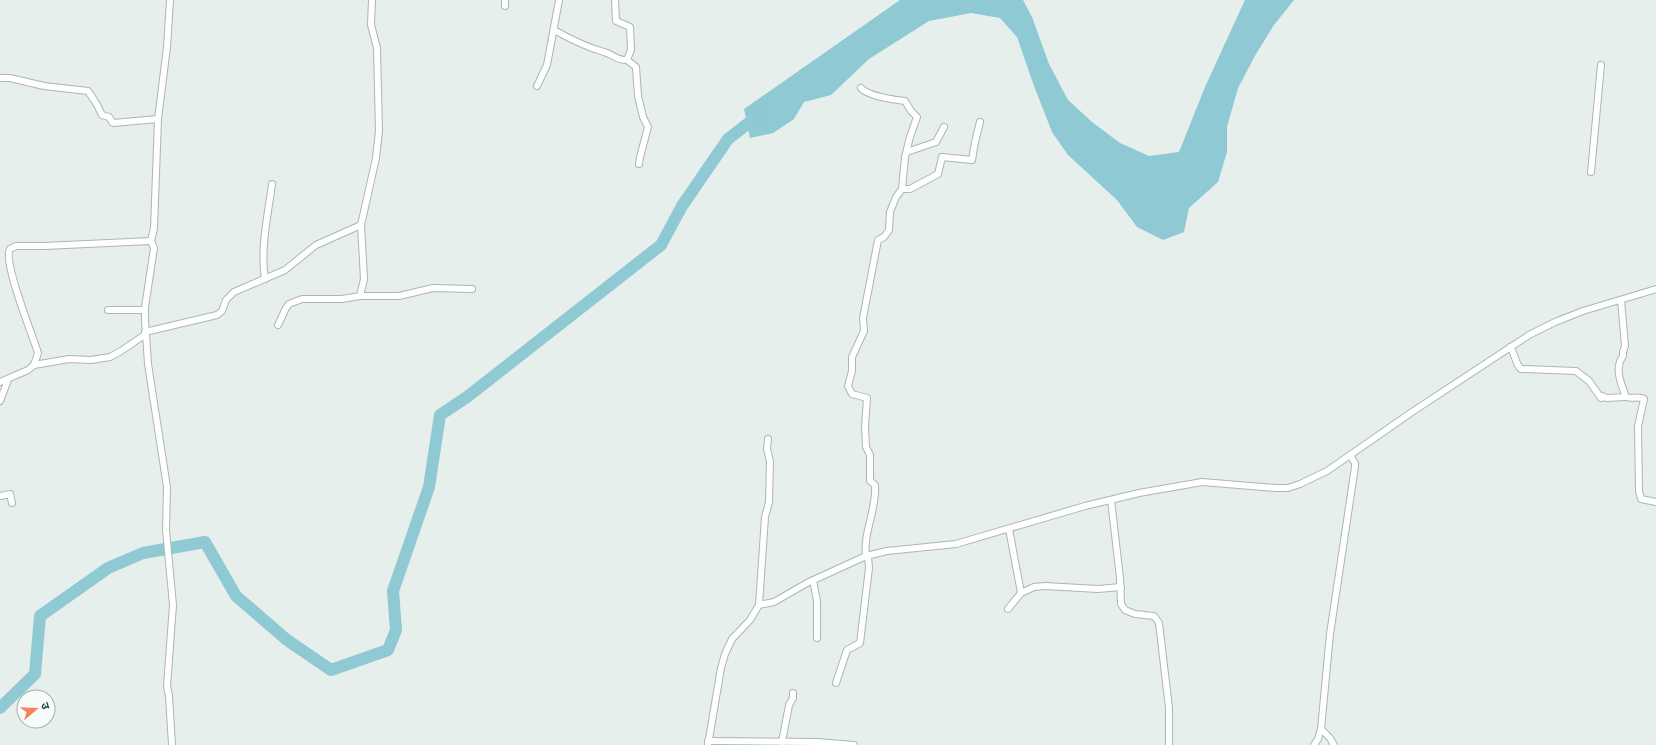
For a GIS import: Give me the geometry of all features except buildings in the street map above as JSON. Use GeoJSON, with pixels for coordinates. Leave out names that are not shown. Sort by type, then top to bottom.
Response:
{"type":"FeatureCollection","features":[{"type":"Feature","properties":{"kind":"street"},"geometry":{"type":"LineString","coordinates":[[170,0],[167,47],[158,119],[154,221],[151,241],[154,248],[145,310],[145,333],[148,364],[167,476],[166,530],[173,613],[167,686],[172,745]]}},
{"type":"Feature","properties":{"kind":"street"},"geometry":{"type":"LineString","coordinates":[[360,296],[364,278],[361,224],[376,158],[378,131],[377,48],[371,25],[372,0]]}},
{"type":"Feature","properties":{"kind":"street"},"geometry":{"type":"LineString","coordinates":[[538,86],[547,64],[559,0]]}},
{"type":"Feature","properties":{"kind":"street"},"geometry":{"type":"LineString","coordinates":[[615,0],[616,21],[630,27],[631,50],[627,60]]}},
{"type":"Feature","properties":{"kind":"street"},"geometry":{"type":"LineString","coordinates":[[554,30],[596,50],[627,60],[636,67],[638,96],[643,117],[648,127],[639,164]]}},
{"type":"Feature","properties":{"kind":"street"},"geometry":{"type":"LineString","coordinates":[[1592,172],[1601,64]]}},
{"type":"Feature","properties":{"kind":"street"},"geometry":{"type":"LineString","coordinates":[[0,78],[10,78],[44,86],[88,91],[102,115],[109,116],[113,123],[158,119]]}},
{"type":"Feature","properties":{"kind":"street"},"geometry":{"type":"LineString","coordinates":[[836,684],[847,650],[860,643],[868,558],[865,548],[869,520],[876,494],[875,485],[870,482],[870,455],[866,447],[865,426],[867,398],[852,394],[848,386],[852,371],[852,357],[864,331],[863,318],[878,240],[884,237],[889,230],[890,212],[902,189],[902,175],[910,137],[917,117],[905,101],[864,92],[861,88]]}},
{"type":"Feature","properties":{"kind":"street"},"geometry":{"type":"LineString","coordinates":[[902,189],[910,189],[938,174],[942,157],[972,160],[980,122]]}},
{"type":"Feature","properties":{"kind":"street"},"geometry":{"type":"LineString","coordinates":[[907,152],[936,142],[944,127]]}},
{"type":"Feature","properties":{"kind":"street"},"geometry":{"type":"LineString","coordinates":[[265,279],[263,261],[264,245],[272,184]]}},
{"type":"Feature","properties":{"kind":"street"},"geometry":{"type":"LineString","coordinates":[[0,382],[8,380],[28,370],[34,365],[64,360],[91,360],[110,357],[121,351],[145,333],[217,315],[222,311],[228,296],[290,267],[312,248],[323,241],[361,224]]}},
{"type":"Feature","properties":{"kind":"street"},"geometry":{"type":"LineString","coordinates":[[34,365],[38,353],[17,293],[7,256],[10,249],[16,246],[151,241]]}},
{"type":"Feature","properties":{"kind":"street"},"geometry":{"type":"LineString","coordinates":[[278,326],[289,304],[298,300],[342,299],[360,296],[398,296],[433,288],[472,289]]}},
{"type":"Feature","properties":{"kind":"street"},"geometry":{"type":"LineString","coordinates":[[759,605],[774,602],[868,558],[894,550],[950,546],[1009,532],[1176,486],[1202,482],[1288,488],[1313,479],[1351,456],[1555,322],[1583,311],[1621,304],[1656,289]]}},
{"type":"Feature","properties":{"kind":"street"},"geometry":{"type":"LineString","coordinates":[[1621,304],[1625,346],[1623,356],[1619,362],[1619,372],[1620,383],[1626,397]]}},
{"type":"Feature","properties":{"kind":"street"},"geometry":{"type":"LineString","coordinates":[[108,310],[145,310]]}},
{"type":"Feature","properties":{"kind":"street"},"geometry":{"type":"LineString","coordinates":[[1512,350],[1521,369],[1576,371],[1589,381],[1601,398],[1602,396],[1606,398],[1641,397],[1644,399],[1638,426],[1639,491],[1641,499],[1656,502]]}},
{"type":"Feature","properties":{"kind":"street"},"geometry":{"type":"LineString","coordinates":[[0,401],[8,380]]}},
{"type":"Feature","properties":{"kind":"street"},"geometry":{"type":"LineString","coordinates":[[768,438],[767,449],[770,461],[769,502],[765,518],[759,605],[750,620],[732,639],[725,654],[721,668],[711,742],[817,742],[845,743],[854,745]]}},
{"type":"Feature","properties":{"kind":"street"},"geometry":{"type":"LineString","coordinates":[[1314,745],[1318,739],[1321,729],[1330,634],[1355,463],[1351,456]]}},
{"type":"Feature","properties":{"kind":"street"},"geometry":{"type":"LineString","coordinates":[[0,496],[10,494],[12,503]]}},
{"type":"Feature","properties":{"kind":"street"},"geometry":{"type":"LineString","coordinates":[[1112,503],[1121,586],[1121,604],[1125,610],[1135,614],[1154,616],[1159,622],[1169,708],[1169,745]]}},
{"type":"Feature","properties":{"kind":"street"},"geometry":{"type":"LineString","coordinates":[[1009,532],[1021,593]]}},
{"type":"Feature","properties":{"kind":"street"},"geometry":{"type":"LineString","coordinates":[[814,583],[818,638]]}},
{"type":"Feature","properties":{"kind":"street"},"geometry":{"type":"LineString","coordinates":[[1008,609],[1021,593],[1039,586],[1098,589],[1121,586]]}},
{"type":"Feature","properties":{"kind":"street"},"geometry":{"type":"LineString","coordinates":[[782,742],[789,705],[793,698],[793,693]]}},
{"type":"Feature","properties":{"kind":"street"},"geometry":{"type":"LineString","coordinates":[[1321,729],[1330,738],[1334,745]]}},
{"type":"Feature","properties":{"kind":"water"},"geometry":{"type":"Polygon","coordinates":[[[900,0],[1023,0],[1032,17],[1049,64],[1068,100],[1092,122],[1120,143],[1149,156],[1179,152],[1205,87],[1245,0],[1294,0],[1274,25],[1256,54],[1238,88],[1227,127],[1227,152],[1218,182],[1189,208],[1184,232],[1163,240],[1137,227],[1117,200],[1068,155],[1052,132],[1017,37],[1000,18],[971,13],[929,21],[869,59],[831,95],[804,102],[794,119],[773,133],[750,138],[744,109],[900,0]]]}},
{"type":"Feature","properties":{"kind":"waterway"},"geometry":{"type":"LineString","coordinates":[[0,708],[35,674],[40,616],[108,568],[143,553],[205,542],[236,596],[287,640],[331,670],[388,650],[396,630],[393,591],[429,487],[440,415],[467,397],[661,245],[682,206],[728,139],[759,115]]}}]}
